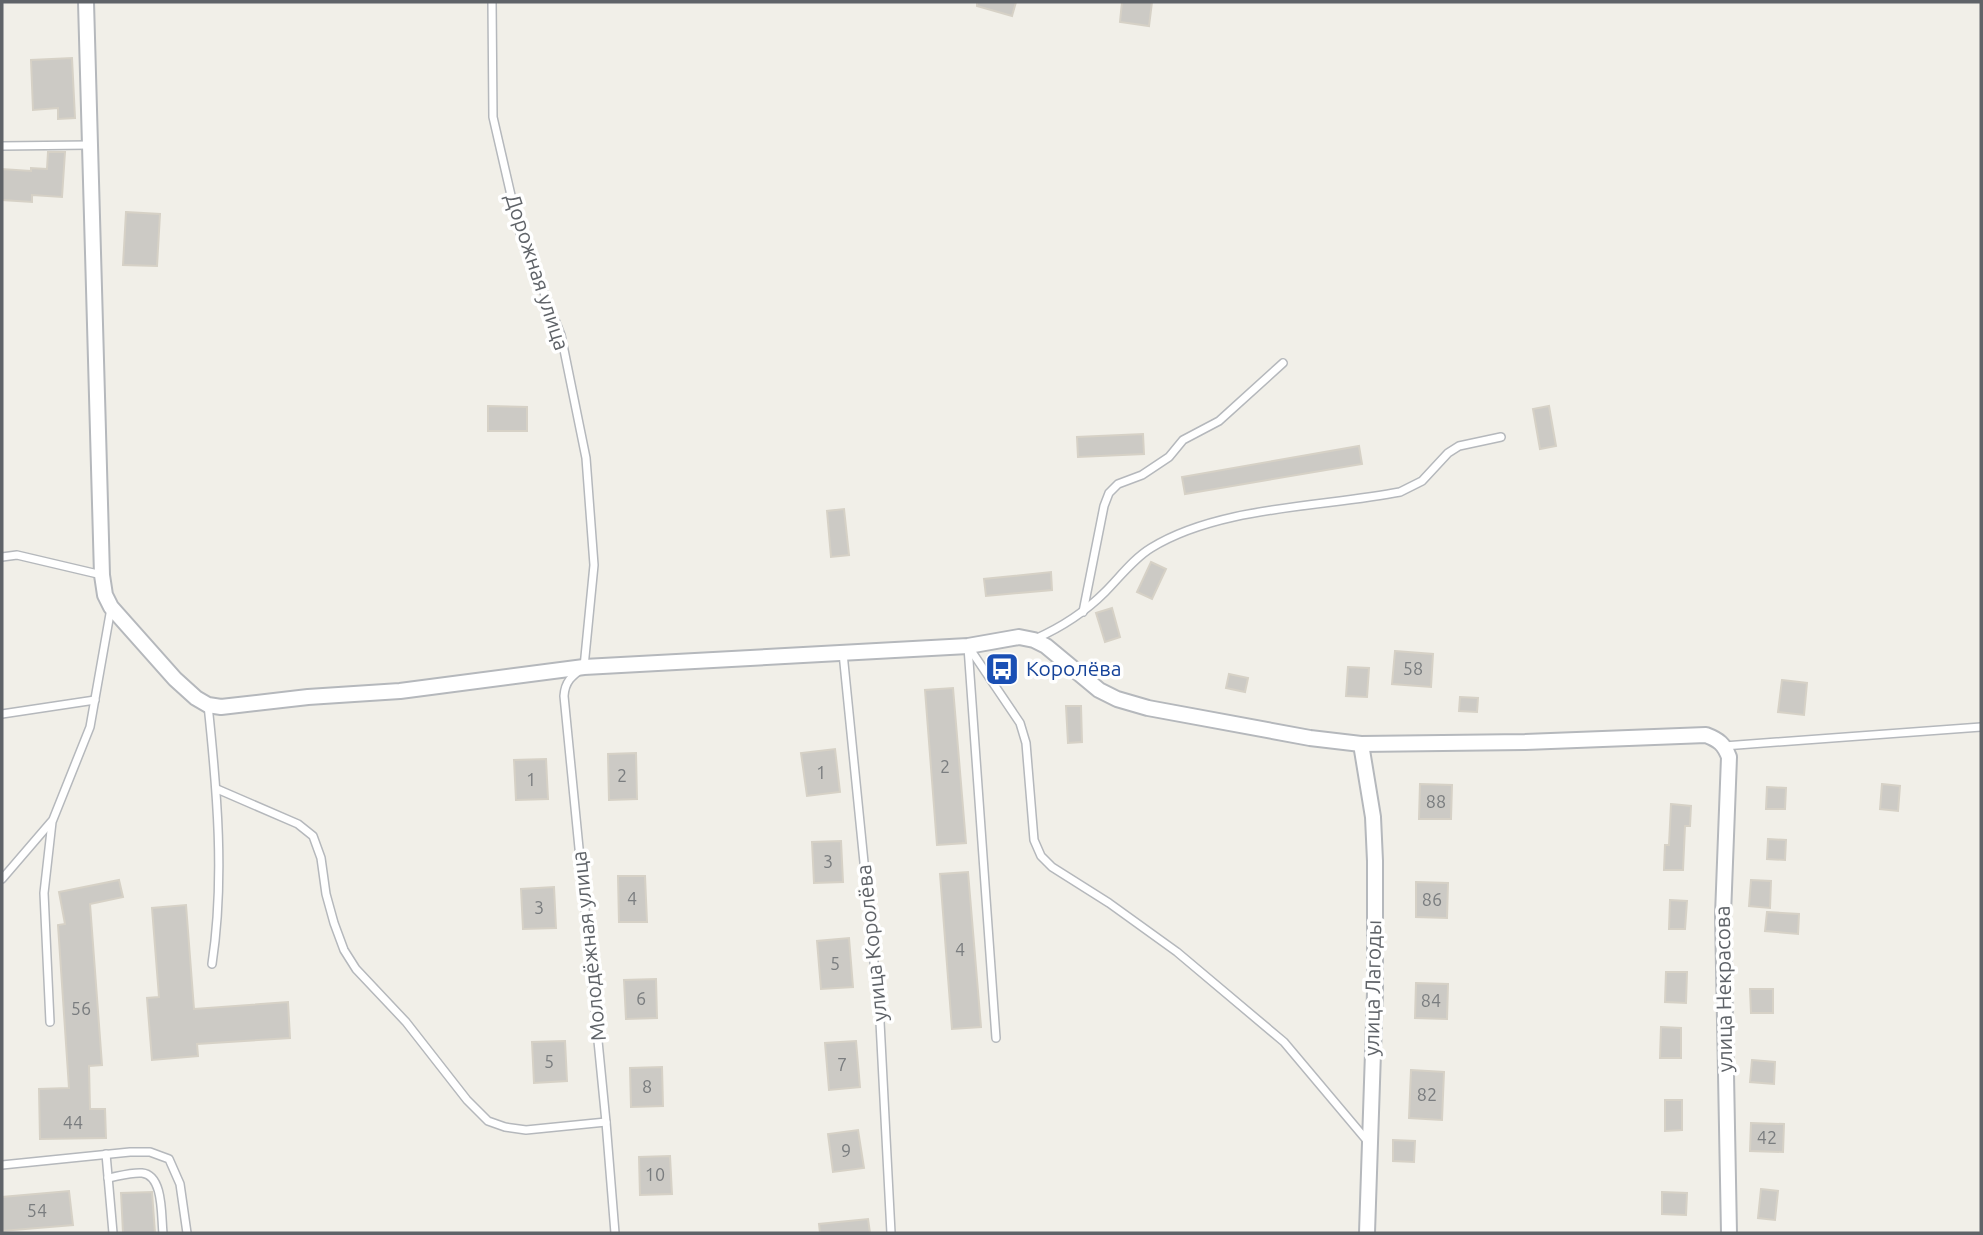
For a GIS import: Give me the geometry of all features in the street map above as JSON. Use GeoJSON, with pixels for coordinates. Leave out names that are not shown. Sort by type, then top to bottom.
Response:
{"type":"FeatureCollection","features":[{"type":"Feature","properties":{"kind":"street"},"geometry":{"type":"LineString","coordinates":[[86,2],[102,575],[105,595],[111,607],[175,679],[208,705],[233,707],[308,697],[400,691],[584,667],[968,646],[1019,637],[1046,646],[1099,690],[1117,699],[1148,708],[1310,738],[1361,744],[1525,742],[1695,734],[1717,739],[1724,746]]}},
{"type":"Feature","properties":{"kind":"street","name":"улица Лагоды"},"geometry":{"type":"LineString","coordinates":[[1361,744],[1373,817],[1375,861],[1375,992],[1367,1233]]}},
{"type":"Feature","properties":{"kind":"street","name":"улица Некрасова"},"geometry":{"type":"LineString","coordinates":[[1724,746],[1729,757],[1730,772],[1724,842],[1723,915],[1729,1233]]}},
{"type":"Feature","properties":{"kind":"lane","name":"Дорожная улица"},"geometry":{"type":"LineString","coordinates":[[492,2],[494,117],[519,230],[561,335],[586,458],[594,565],[584,667]]}},
{"type":"Feature","properties":{"kind":"lane"},"geometry":{"type":"LineString","coordinates":[[2,146],[89,145]]}},
{"type":"Feature","properties":{"kind":"lane"},"geometry":{"type":"LineString","coordinates":[[1083,612],[1104,506],[1109,493],[1118,484],[1142,475],[1169,457],[1183,440],[1219,421],[1283,363]]}},
{"type":"Feature","properties":{"kind":"lane"},"geometry":{"type":"LineString","coordinates":[[1034,640],[1083,612],[1151,548],[1184,532],[1243,515],[1400,492],[1422,481],[1448,453],[1460,446],[1502,437]]}},
{"type":"Feature","properties":{"kind":"lane"},"geometry":{"type":"LineString","coordinates":[[2,557],[16,555],[102,575]]}},
{"type":"Feature","properties":{"kind":"lane"},"geometry":{"type":"LineString","coordinates":[[50,1022],[44,894],[52,822],[90,727],[111,607]]}},
{"type":"Feature","properties":{"kind":"lane"},"geometry":{"type":"LineString","coordinates":[[968,646],[996,1038]]}},
{"type":"Feature","properties":{"kind":"lane"},"geometry":{"type":"LineString","coordinates":[[968,646],[1020,723],[1026,743],[1034,840],[1041,856],[1052,867],[1109,903],[1177,952],[1284,1042],[1369,1143]]}},
{"type":"Feature","properties":{"kind":"lane","name":"улица Королёва"},"geometry":{"type":"LineString","coordinates":[[844,653],[880,1022],[891,1233]]}},
{"type":"Feature","properties":{"kind":"lane","name":"Молодёжная улица"},"geometry":{"type":"LineString","coordinates":[[584,667],[569,679],[564,696],[615,1233]]}},
{"type":"Feature","properties":{"kind":"lane"},"geometry":{"type":"LineString","coordinates":[[2,715],[95,700]]}},
{"type":"Feature","properties":{"kind":"lane"},"geometry":{"type":"LineString","coordinates":[[208,705],[217,789],[219,920],[212,964]]}},
{"type":"Feature","properties":{"kind":"lane"},"geometry":{"type":"LineString","coordinates":[[1724,746],[1981,727]]}},
{"type":"Feature","properties":{"kind":"lane"},"geometry":{"type":"LineString","coordinates":[[217,789],[298,824],[313,836],[321,858],[326,894],[334,923],[344,950],[356,970],[406,1022],[467,1100],[488,1121],[526,1130],[606,1122]]}},
{"type":"Feature","properties":{"kind":"lane"},"geometry":{"type":"LineString","coordinates":[[2,878],[52,822]]}},
{"type":"Feature","properties":{"kind":"lane"},"geometry":{"type":"LineString","coordinates":[[2,1165],[150,1152],[169,1158],[180,1184],[187,1233]]}},
{"type":"Feature","properties":{"kind":"lane"},"geometry":{"type":"LineString","coordinates":[[106,1154],[113,1233]]}},
{"type":"Feature","properties":{"kind":"lane"},"geometry":{"type":"LineString","coordinates":[[108,1178],[144,1173],[153,1177],[158,1188],[163,1233]]}},
{"type":"Feature","properties":{"kind":"building"},"geometry":{"type":"Polygon","coordinates":[[[977,2],[1016,2],[1012,16],[977,6],[977,2]]]}},
{"type":"Feature","properties":{"kind":"building"},"geometry":{"type":"Polygon","coordinates":[[[1122,2],[1152,2],[1149,26],[1120,22],[1122,2]]]}},
{"type":"Feature","properties":{"kind":"building"},"geometry":{"type":"Polygon","coordinates":[[[72,58],[75,118],[58,119],[58,108],[33,110],[31,60],[72,58]]]}},
{"type":"Feature","properties":{"kind":"building"},"geometry":{"type":"Polygon","coordinates":[[[48,152],[65,152],[62,197],[32,195],[32,202],[2,200],[2,169],[47,169],[48,152]]]}},
{"type":"Feature","properties":{"kind":"building"},"geometry":{"type":"Polygon","coordinates":[[[126,212],[160,214],[157,266],[123,265],[126,212]]]}},
{"type":"Feature","properties":{"kind":"building"},"geometry":{"type":"Polygon","coordinates":[[[488,406],[527,407],[527,431],[488,431],[488,406]]]}},
{"type":"Feature","properties":{"kind":"building"},"geometry":{"type":"Polygon","coordinates":[[[1549,406],[1556,446],[1540,449],[1533,409],[1549,406]]]}},
{"type":"Feature","properties":{"kind":"building"},"geometry":{"type":"Polygon","coordinates":[[[1143,434],[1144,454],[1078,457],[1077,437],[1143,434]]]}},
{"type":"Feature","properties":{"kind":"building"},"geometry":{"type":"Polygon","coordinates":[[[1359,446],[1362,464],[1185,494],[1182,477],[1359,446]]]}},
{"type":"Feature","properties":{"kind":"building"},"geometry":{"type":"Polygon","coordinates":[[[844,509],[849,555],[831,557],[827,511],[844,509]]]}},
{"type":"Feature","properties":{"kind":"building"},"geometry":{"type":"Polygon","coordinates":[[[1151,562],[1166,569],[1152,599],[1137,592],[1151,562]]]}},
{"type":"Feature","properties":{"kind":"building"},"geometry":{"type":"Polygon","coordinates":[[[1051,572],[1052,590],[986,596],[984,579],[1051,572]]]}},
{"type":"Feature","properties":{"kind":"building"},"geometry":{"type":"Polygon","coordinates":[[[1112,608],[1120,637],[1105,642],[1096,613],[1112,608]]]}},
{"type":"Feature","properties":{"kind":"building"},"geometry":{"type":"Polygon","coordinates":[[[1395,651],[1433,654],[1431,687],[1392,684],[1395,651]]]}},
{"type":"Feature","properties":{"kind":"building"},"geometry":{"type":"Polygon","coordinates":[[[1348,667],[1369,668],[1367,697],[1346,696],[1348,667]]]}},
{"type":"Feature","properties":{"kind":"building"},"geometry":{"type":"Polygon","coordinates":[[[1229,674],[1248,678],[1245,692],[1226,688],[1229,674]]]}},
{"type":"Feature","properties":{"kind":"building"},"geometry":{"type":"Polygon","coordinates":[[[1782,680],[1807,683],[1804,715],[1778,712],[1782,680]]]}},
{"type":"Feature","properties":{"kind":"building"},"geometry":{"type":"Polygon","coordinates":[[[953,688],[966,843],[937,845],[925,690],[953,688]]]}},
{"type":"Feature","properties":{"kind":"building"},"geometry":{"type":"Polygon","coordinates":[[[1460,697],[1478,698],[1477,712],[1459,711],[1460,697]]]}},
{"type":"Feature","properties":{"kind":"building"},"geometry":{"type":"Polygon","coordinates":[[[1066,706],[1081,706],[1082,742],[1068,743],[1066,706]]]}},
{"type":"Feature","properties":{"kind":"building"},"geometry":{"type":"Polygon","coordinates":[[[835,749],[840,792],[807,796],[801,753],[835,749]]]}},
{"type":"Feature","properties":{"kind":"building"},"geometry":{"type":"Polygon","coordinates":[[[636,753],[637,799],[609,800],[608,754],[636,753]]]}},
{"type":"Feature","properties":{"kind":"building"},"geometry":{"type":"Polygon","coordinates":[[[546,759],[548,799],[516,800],[514,760],[546,759]]]}},
{"type":"Feature","properties":{"kind":"building"},"geometry":{"type":"Polygon","coordinates":[[[1420,784],[1452,785],[1451,819],[1419,819],[1420,784]]]}},
{"type":"Feature","properties":{"kind":"building"},"geometry":{"type":"Polygon","coordinates":[[[1882,784],[1900,786],[1898,811],[1880,809],[1882,784]]]}},
{"type":"Feature","properties":{"kind":"building"},"geometry":{"type":"Polygon","coordinates":[[[1767,787],[1786,788],[1785,809],[1766,809],[1767,787]]]}},
{"type":"Feature","properties":{"kind":"building"},"geometry":{"type":"Polygon","coordinates":[[[1671,804],[1691,806],[1690,826],[1685,826],[1683,870],[1664,870],[1665,845],[1669,845],[1671,804]]]}},
{"type":"Feature","properties":{"kind":"building"},"geometry":{"type":"Polygon","coordinates":[[[1768,839],[1786,840],[1785,860],[1767,859],[1768,839]]]}},
{"type":"Feature","properties":{"kind":"building"},"geometry":{"type":"Polygon","coordinates":[[[841,841],[843,882],[814,883],[812,842],[841,841]]]}},
{"type":"Feature","properties":{"kind":"building"},"geometry":{"type":"Polygon","coordinates":[[[968,872],[981,1027],[952,1029],[940,874],[968,872]]]}},
{"type":"Feature","properties":{"kind":"building"},"geometry":{"type":"Polygon","coordinates":[[[618,876],[645,876],[647,922],[619,922],[618,876]]]}},
{"type":"Feature","properties":{"kind":"building"},"geometry":{"type":"Polygon","coordinates":[[[119,880],[123,897],[90,904],[102,1065],[89,1066],[90,1109],[105,1109],[106,1138],[40,1139],[39,1089],[69,1088],[58,925],[65,924],[59,892],[119,880]]]}},
{"type":"Feature","properties":{"kind":"building"},"geometry":{"type":"Polygon","coordinates":[[[1751,880],[1771,881],[1770,908],[1749,906],[1751,880]]]}},
{"type":"Feature","properties":{"kind":"building"},"geometry":{"type":"Polygon","coordinates":[[[1416,882],[1448,883],[1447,918],[1416,917],[1416,882]]]}},
{"type":"Feature","properties":{"kind":"building"},"geometry":{"type":"Polygon","coordinates":[[[554,887],[556,928],[523,929],[521,889],[554,887]]]}},
{"type":"Feature","properties":{"kind":"building"},"geometry":{"type":"Polygon","coordinates":[[[1670,900],[1687,901],[1685,929],[1669,929],[1670,900]]]}},
{"type":"Feature","properties":{"kind":"building"},"geometry":{"type":"Polygon","coordinates":[[[186,905],[194,1009],[288,1002],[290,1038],[197,1044],[198,1056],[152,1060],[147,998],[159,997],[152,908],[186,905]]]}},
{"type":"Feature","properties":{"kind":"building"},"geometry":{"type":"Polygon","coordinates":[[[1767,912],[1799,914],[1798,934],[1765,931],[1767,912]]]}},
{"type":"Feature","properties":{"kind":"building"},"geometry":{"type":"Polygon","coordinates":[[[849,938],[853,987],[821,989],[817,941],[849,938]]]}},
{"type":"Feature","properties":{"kind":"building"},"geometry":{"type":"Polygon","coordinates":[[[1666,972],[1687,972],[1686,1003],[1665,1002],[1666,972]]]}},
{"type":"Feature","properties":{"kind":"building"},"geometry":{"type":"Polygon","coordinates":[[[656,979],[657,1018],[626,1019],[624,980],[656,979]]]}},
{"type":"Feature","properties":{"kind":"building"},"geometry":{"type":"Polygon","coordinates":[[[1416,983],[1448,984],[1447,1019],[1415,1018],[1416,983]]]}},
{"type":"Feature","properties":{"kind":"building"},"geometry":{"type":"Polygon","coordinates":[[[1750,989],[1773,989],[1773,1013],[1751,1013],[1750,989]]]}},
{"type":"Feature","properties":{"kind":"building"},"geometry":{"type":"Polygon","coordinates":[[[1661,1027],[1681,1028],[1681,1058],[1660,1058],[1661,1027]]]}},
{"type":"Feature","properties":{"kind":"building"},"geometry":{"type":"Polygon","coordinates":[[[565,1041],[567,1081],[534,1083],[532,1042],[565,1041]]]}},
{"type":"Feature","properties":{"kind":"building"},"geometry":{"type":"Polygon","coordinates":[[[856,1041],[860,1087],[829,1090],[825,1043],[856,1041]]]}},
{"type":"Feature","properties":{"kind":"building"},"geometry":{"type":"Polygon","coordinates":[[[1752,1060],[1775,1062],[1774,1084],[1750,1082],[1752,1060]]]}},
{"type":"Feature","properties":{"kind":"building"},"geometry":{"type":"Polygon","coordinates":[[[662,1067],[663,1106],[631,1107],[630,1068],[662,1067]]]}},
{"type":"Feature","properties":{"kind":"building"},"geometry":{"type":"Polygon","coordinates":[[[1411,1070],[1444,1072],[1442,1120],[1409,1118],[1411,1070]]]}},
{"type":"Feature","properties":{"kind":"building"},"geometry":{"type":"Polygon","coordinates":[[[1665,1100],[1682,1100],[1682,1130],[1665,1131],[1665,1100]]]}},
{"type":"Feature","properties":{"kind":"building"},"geometry":{"type":"Polygon","coordinates":[[[1751,1123],[1784,1124],[1783,1152],[1750,1151],[1751,1123]]]}},
{"type":"Feature","properties":{"kind":"building"},"geometry":{"type":"Polygon","coordinates":[[[858,1130],[864,1168],[833,1172],[828,1134],[858,1130]]]}},
{"type":"Feature","properties":{"kind":"building"},"geometry":{"type":"Polygon","coordinates":[[[1393,1140],[1415,1141],[1414,1162],[1393,1161],[1393,1140]]]}},
{"type":"Feature","properties":{"kind":"building"},"geometry":{"type":"Polygon","coordinates":[[[670,1156],[672,1194],[640,1195],[639,1157],[670,1156]]]}},
{"type":"Feature","properties":{"kind":"building"},"geometry":{"type":"Polygon","coordinates":[[[1761,1189],[1778,1191],[1775,1220],[1758,1218],[1761,1189]]]}},
{"type":"Feature","properties":{"kind":"building"},"geometry":{"type":"Polygon","coordinates":[[[69,1191],[73,1225],[2,1231],[2,1197],[69,1191]]]}},
{"type":"Feature","properties":{"kind":"building"},"geometry":{"type":"Polygon","coordinates":[[[152,1192],[155,1233],[123,1233],[121,1193],[152,1192]]]}},
{"type":"Feature","properties":{"kind":"building"},"geometry":{"type":"Polygon","coordinates":[[[1662,1192],[1687,1193],[1686,1215],[1662,1214],[1662,1192]]]}},
{"type":"Feature","properties":{"kind":"building"},"geometry":{"type":"Polygon","coordinates":[[[868,1219],[870,1233],[820,1233],[819,1224],[868,1219]]]}},
{"type":"Feature","properties":{"kind":"place","name":"Королёва"},"geometry":{"type":"Point","coordinates":[1002,669]}}]}
